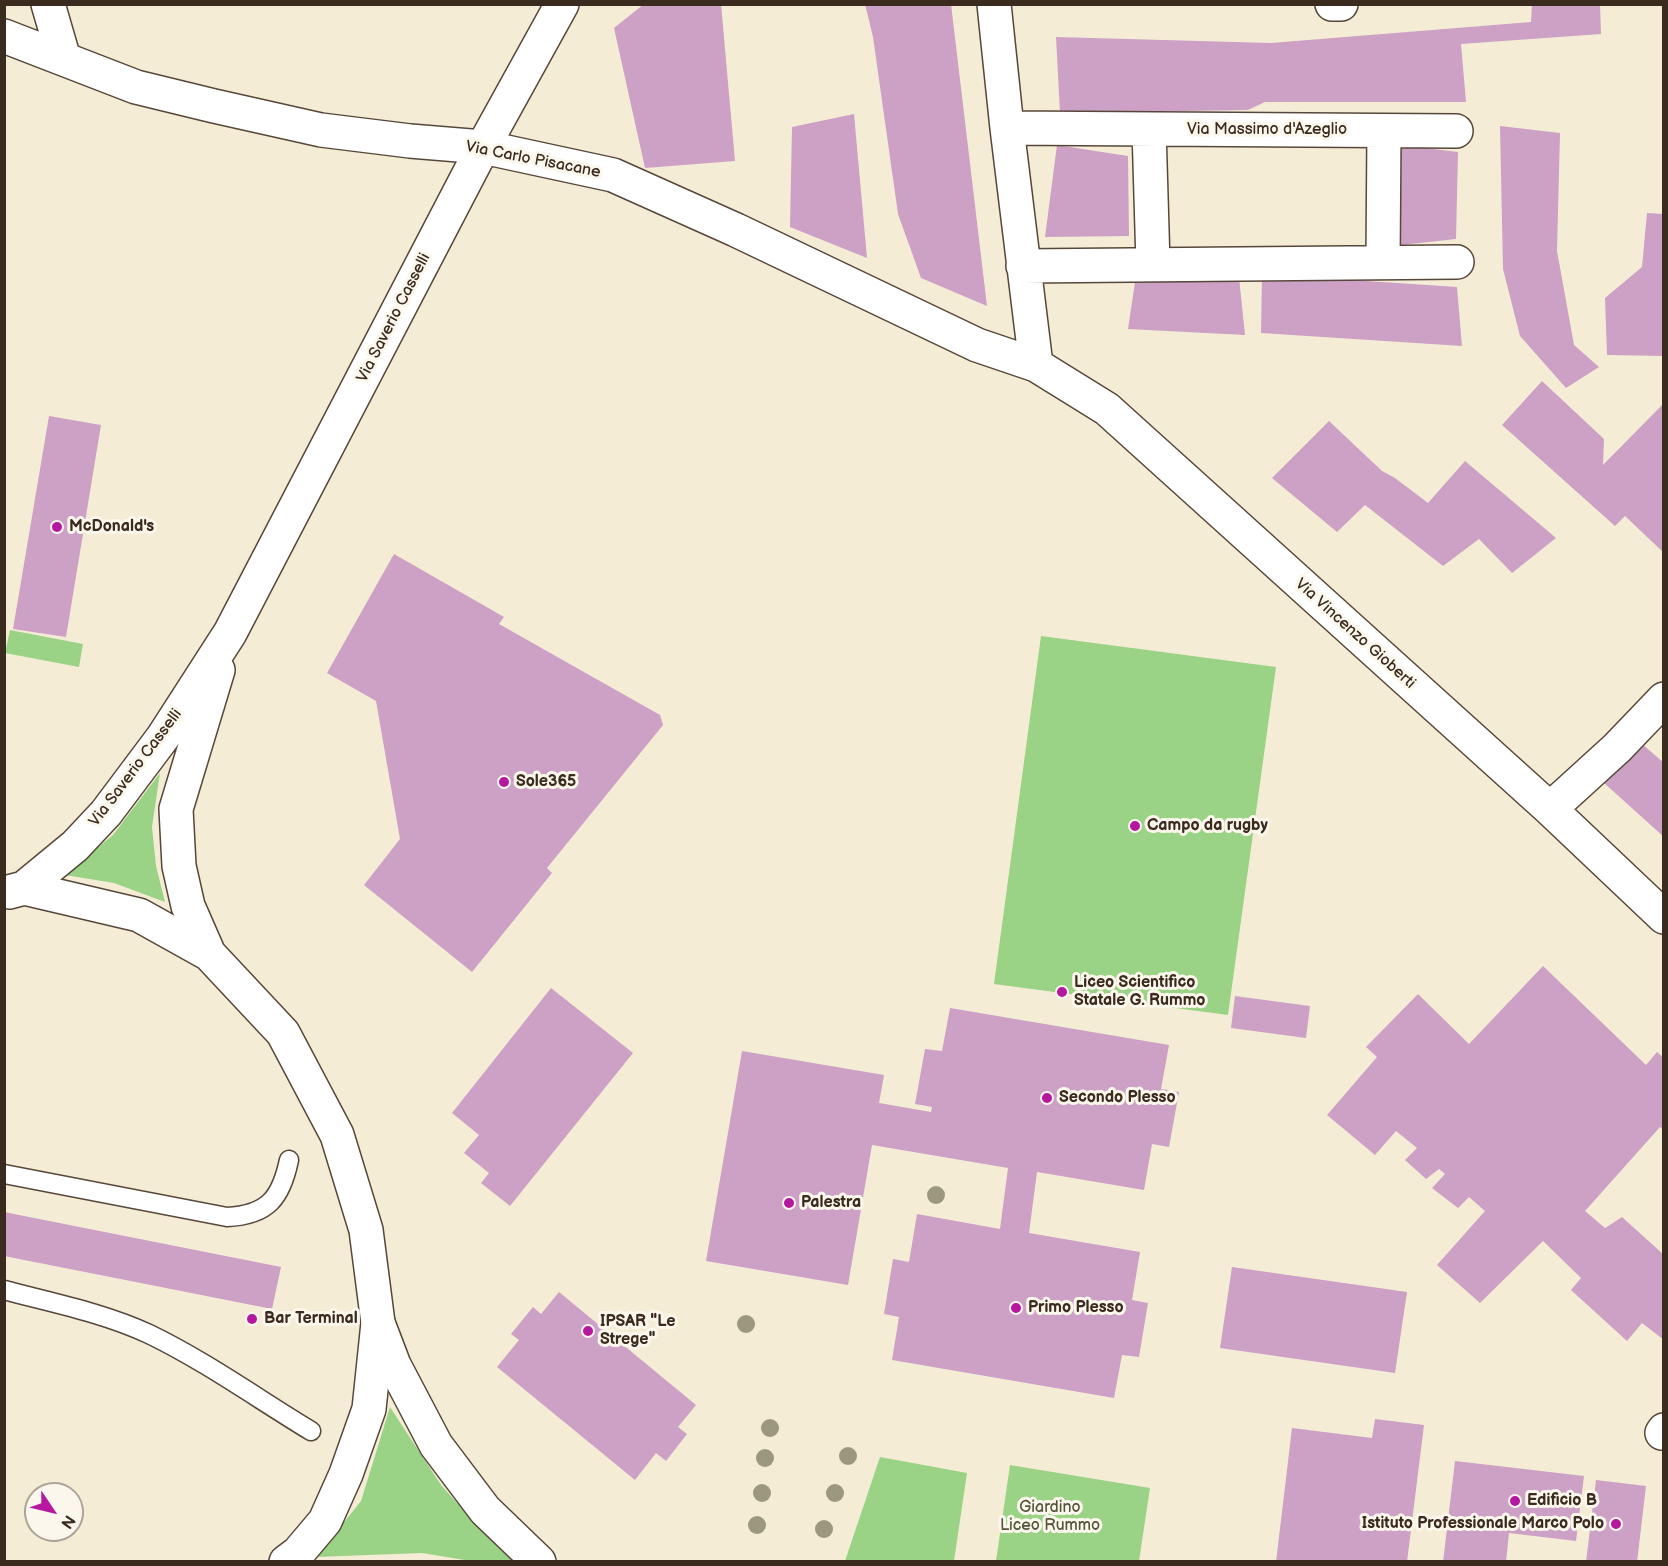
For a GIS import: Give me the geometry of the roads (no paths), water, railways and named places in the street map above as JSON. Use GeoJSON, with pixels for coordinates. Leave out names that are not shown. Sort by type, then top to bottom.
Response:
{"type":"FeatureCollection","features":[{"type":"Feature","properties":{"kind":"street"},"geometry":{"type":"LineString","coordinates":[[48,4],[64,59]]}},
{"type":"Feature","properties":{"kind":"street","name":"Via Saverio Casselli"},"geometry":{"type":"LineString","coordinates":[[14,891],[75,846],[106,813],[163,737],[230,633],[483,147],[562,4]]}},
{"type":"Feature","properties":{"kind":"street"},"geometry":{"type":"LineString","coordinates":[[994,4],[1036,365]]}},
{"type":"Feature","properties":{"kind":"street"},"geometry":{"type":"LineString","coordinates":[[1332,4],[1341,4]]}},
{"type":"Feature","properties":{"kind":"street","name":"Via Carlo Pisacane"},"geometry":{"type":"LineString","coordinates":[[4,36],[136,87],[321,130],[483,147],[613,175],[736,230],[970,342],[1036,365]]}},
{"type":"Feature","properties":{"kind":"street","name":"Via Massimo d'Azeglio"},"geometry":{"type":"LineString","coordinates":[[1007,128],[1456,130]]}},
{"type":"Feature","properties":{"kind":"street"},"geometry":{"type":"LineString","coordinates":[[1149,129],[1153,264]]}},
{"type":"Feature","properties":{"kind":"street"},"geometry":{"type":"LineString","coordinates":[[1383,262],[1384,131]]}},
{"type":"Feature","properties":{"kind":"street"},"geometry":{"type":"LineString","coordinates":[[1023,266],[1457,262]]}},
{"type":"Feature","properties":{"kind":"street","name":"Via Vincenzo Gioberti"},"geometry":{"type":"LineString","coordinates":[[1036,365],[1107,409],[1550,809],[1664,917]]}},
{"type":"Feature","properties":{"kind":"street","name":"Via Saverio Casselli"},"geometry":{"type":"LineString","coordinates":[[209,954],[188,906],[181,876],[176,809],[230,633]]}},
{"type":"Feature","properties":{"kind":"street"},"geometry":{"type":"LineString","coordinates":[[1550,809],[1617,748],[1664,699]]}},
{"type":"Feature","properties":{"kind":"street"},"geometry":{"type":"LineString","coordinates":[[14,891],[139,915],[209,954],[283,1033],[337,1135],[366,1230],[378,1323],[369,1409],[346,1474],[325,1521],[298,1553],[286,1562]]}},
{"type":"Feature","properties":{"kind":"street"},"geometry":{"type":"LineString","coordinates":[[378,1323],[394,1365],[436,1444],[485,1510],[539,1562]]}},
{"type":"Feature","properties":{"kind":"lane"},"geometry":{"type":"LineString","coordinates":[[4,1174],[227,1217],[242,1216],[266,1206],[280,1190],[289,1160]]}},
{"type":"Feature","properties":{"kind":"lane"},"geometry":{"type":"LineString","coordinates":[[4,1290],[106,1318],[149,1334],[311,1431]]}},
{"type":"Feature","properties":{"kind":"place","name":"McDonald's"},"geometry":{"type":"Point","coordinates":[57,527]}},
{"type":"Feature","properties":{"kind":"place","name":"Sole365"},"geometry":{"type":"Point","coordinates":[504,782]}},
{"type":"Feature","properties":{"kind":"place","name":"Campo da rugby"},"geometry":{"type":"Point","coordinates":[1135,826]}},
{"type":"Feature","properties":{"kind":"place","name":"Liceo Scientifico Statale G. Rummo"},"geometry":{"type":"Point","coordinates":[1062,992]}},
{"type":"Feature","properties":{"kind":"place","name":"Secondo Plesso"},"geometry":{"type":"Point","coordinates":[1047,1098]}},
{"type":"Feature","properties":{"kind":"place","name":"Palestra"},"geometry":{"type":"Point","coordinates":[789,1203]}},
{"type":"Feature","properties":{"kind":"place","name":"Primo Plesso"},"geometry":{"type":"Point","coordinates":[1016,1308]}},
{"type":"Feature","properties":{"kind":"place","name":"Bar Terminal"},"geometry":{"type":"Point","coordinates":[252,1319]}},
{"type":"Feature","properties":{"kind":"place","name":"IPSAR \"Le Strege\""},"geometry":{"type":"Point","coordinates":[588,1331]}},
{"type":"Feature","properties":{"kind":"place","name":"Edificio B"},"geometry":{"type":"Point","coordinates":[1515,1501]}},
{"type":"Feature","properties":{"kind":"place","name":"Istituto Professionale Marco Polo"},"geometry":{"type":"Point","coordinates":[1616,1524]}},
{"type":"Feature","properties":{"kind":"park label","name":"Giardino Liceo Rummo"},"geometry":{"type":"Point","coordinates":[1050,1517]}}]}
